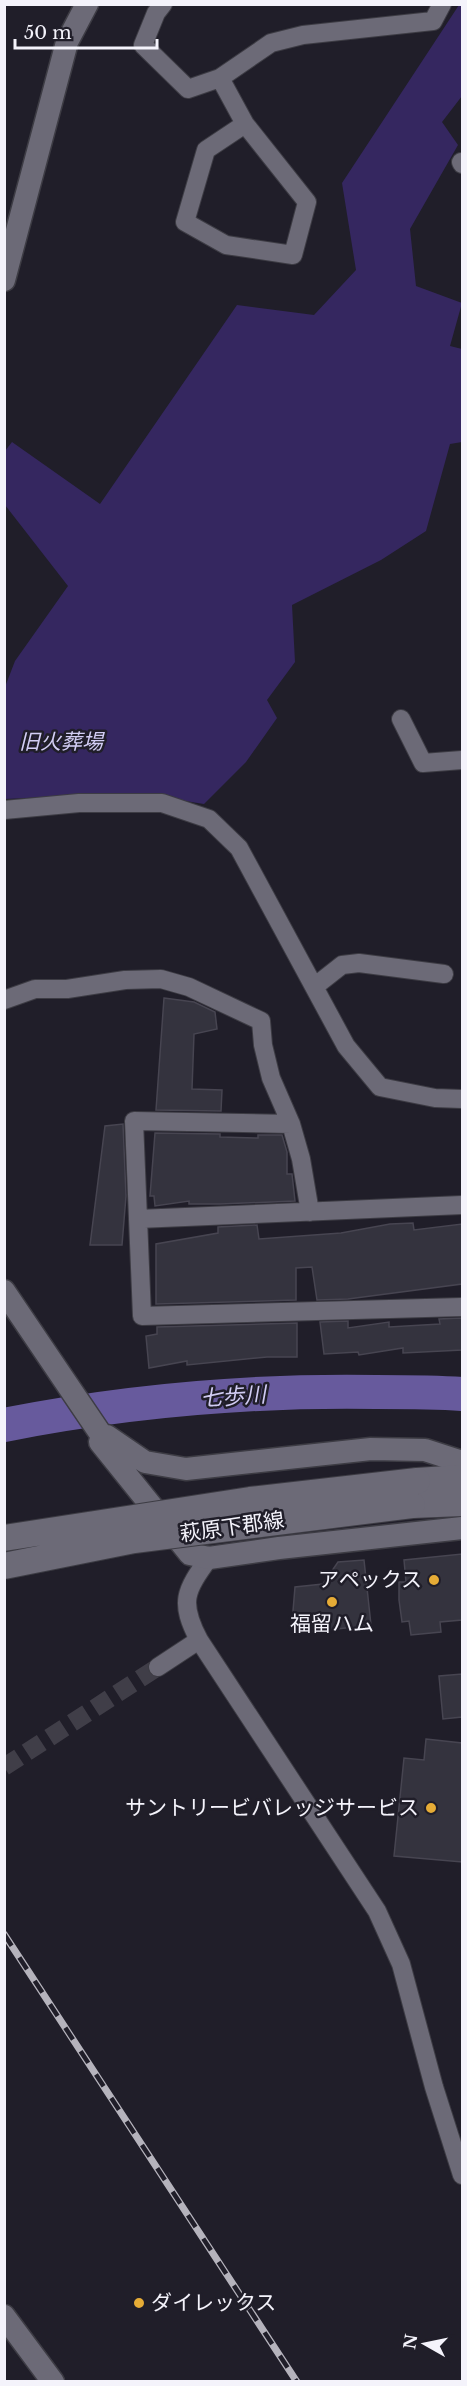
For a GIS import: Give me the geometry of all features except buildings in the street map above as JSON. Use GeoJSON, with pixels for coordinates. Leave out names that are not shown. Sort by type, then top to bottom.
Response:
{"type":"FeatureCollection","features":[{"type":"Feature","properties":{"kind":"main road","name":"萩原下郡線"},"geometry":{"type":"LineString","coordinates":[[4,1566],[134,1540],[414,1493],[462,1478]]}},
{"type":"Feature","properties":{"kind":"main road","name":"萩原下郡線"},"geometry":{"type":"LineString","coordinates":[[4,1538],[250,1500],[414,1493],[462,1503]]}},
{"type":"Feature","properties":{"kind":"street"},"geometry":{"type":"LineString","coordinates":[[4,280],[67,42],[87,4]]}},
{"type":"Feature","properties":{"kind":"street"},"geometry":{"type":"LineString","coordinates":[[163,4],[156,13],[143,45],[188,89],[220,78],[271,43],[303,35],[433,21],[442,4]]}},
{"type":"Feature","properties":{"kind":"street"},"geometry":{"type":"LineString","coordinates":[[220,78],[245,124],[307,202],[293,255],[226,245],[185,222],[206,150],[245,124]]}},
{"type":"Feature","properties":{"kind":"street"},"geometry":{"type":"LineString","coordinates":[[401,720],[423,763],[462,760]]}},
{"type":"Feature","properties":{"kind":"street"},"geometry":{"type":"LineString","coordinates":[[4,810],[79,803],[162,803],[209,819],[239,848],[346,1046],[380,1087],[435,1098],[462,1099]]}},
{"type":"Feature","properties":{"kind":"street"},"geometry":{"type":"LineString","coordinates":[[314,987],[342,964],[359,963],[444,974]]}},
{"type":"Feature","properties":{"kind":"street"},"geometry":{"type":"LineString","coordinates":[[4,1000],[35,989],[67,989],[125,980],[161,979],[189,987],[261,1021],[263,1045],[271,1078],[291,1124],[301,1159],[310,1212]]}},
{"type":"Feature","properties":{"kind":"street"},"geometry":{"type":"LineString","coordinates":[[291,1124],[134,1121],[142,1317],[462,1307]]}},
{"type":"Feature","properties":{"kind":"street"},"geometry":{"type":"LineString","coordinates":[[138,1219],[462,1205]]}},
{"type":"Feature","properties":{"kind":"street"},"geometry":{"type":"LineString","coordinates":[[4,1291],[104,1439]]}},
{"type":"Feature","properties":{"kind":"street"},"geometry":{"type":"LineString","coordinates":[[462,1462],[425,1450],[371,1449],[186,1469],[145,1462],[107,1436],[100,1442],[190,1554],[209,1558],[462,1528]]}},
{"type":"Feature","properties":{"kind":"street"},"geometry":{"type":"LineString","coordinates":[[209,1558],[191,1582],[186,1598],[188,1613],[199,1640],[377,1911],[401,1964],[462,2175]]}},
{"type":"Feature","properties":{"kind":"street"},"geometry":{"type":"LineString","coordinates":[[158,1667],[199,1640]]}},
{"type":"Feature","properties":{"kind":"street"},"geometry":{"type":"LineString","coordinates":[[4,2316],[53,2382]]}},
{"type":"Feature","properties":{"kind":"green space","name":"旧火葬場"},"geometry":{"type":"Polygon","coordinates":[[[459,5],[462,5],[462,96],[442,122],[458,145],[410,229],[416,286],[462,303],[450,346],[462,349],[462,442],[450,444],[426,531],[381,560],[292,605],[295,662],[267,700],[277,718],[246,762],[204,804],[135,793],[5,799],[5,687],[15,661],[68,586],[5,505],[5,451],[12,442],[100,504],[237,305],[314,315],[356,270],[342,183],[459,5]]]}},
{"type":"Feature","properties":{"kind":"waterway","name":"七歩川"},"geometry":{"type":"LineString","coordinates":[[4,1425],[96,1409],[236,1395],[329,1392],[462,1394]]}},
{"type":"Feature","properties":{"kind":"tunnel"},"geometry":{"type":"LineString","coordinates":[[4,1767],[158,1667]]}},
{"type":"Feature","properties":{"kind":"railway"},"geometry":{"type":"LineString","coordinates":[[4,1934],[297,2382]]}},
{"type":"Feature","properties":{"kind":"place","name":"アペックス"},"geometry":{"type":"Point","coordinates":[434,1580]}},
{"type":"Feature","properties":{"kind":"place","name":"福留ハム"},"geometry":{"type":"Point","coordinates":[332,1602]}},
{"type":"Feature","properties":{"kind":"place","name":"サントリービバレッジサービス"},"geometry":{"type":"Point","coordinates":[431,1808]}},
{"type":"Feature","properties":{"kind":"place","name":"ダイレックス"},"geometry":{"type":"Point","coordinates":[139,2303]}}]}
